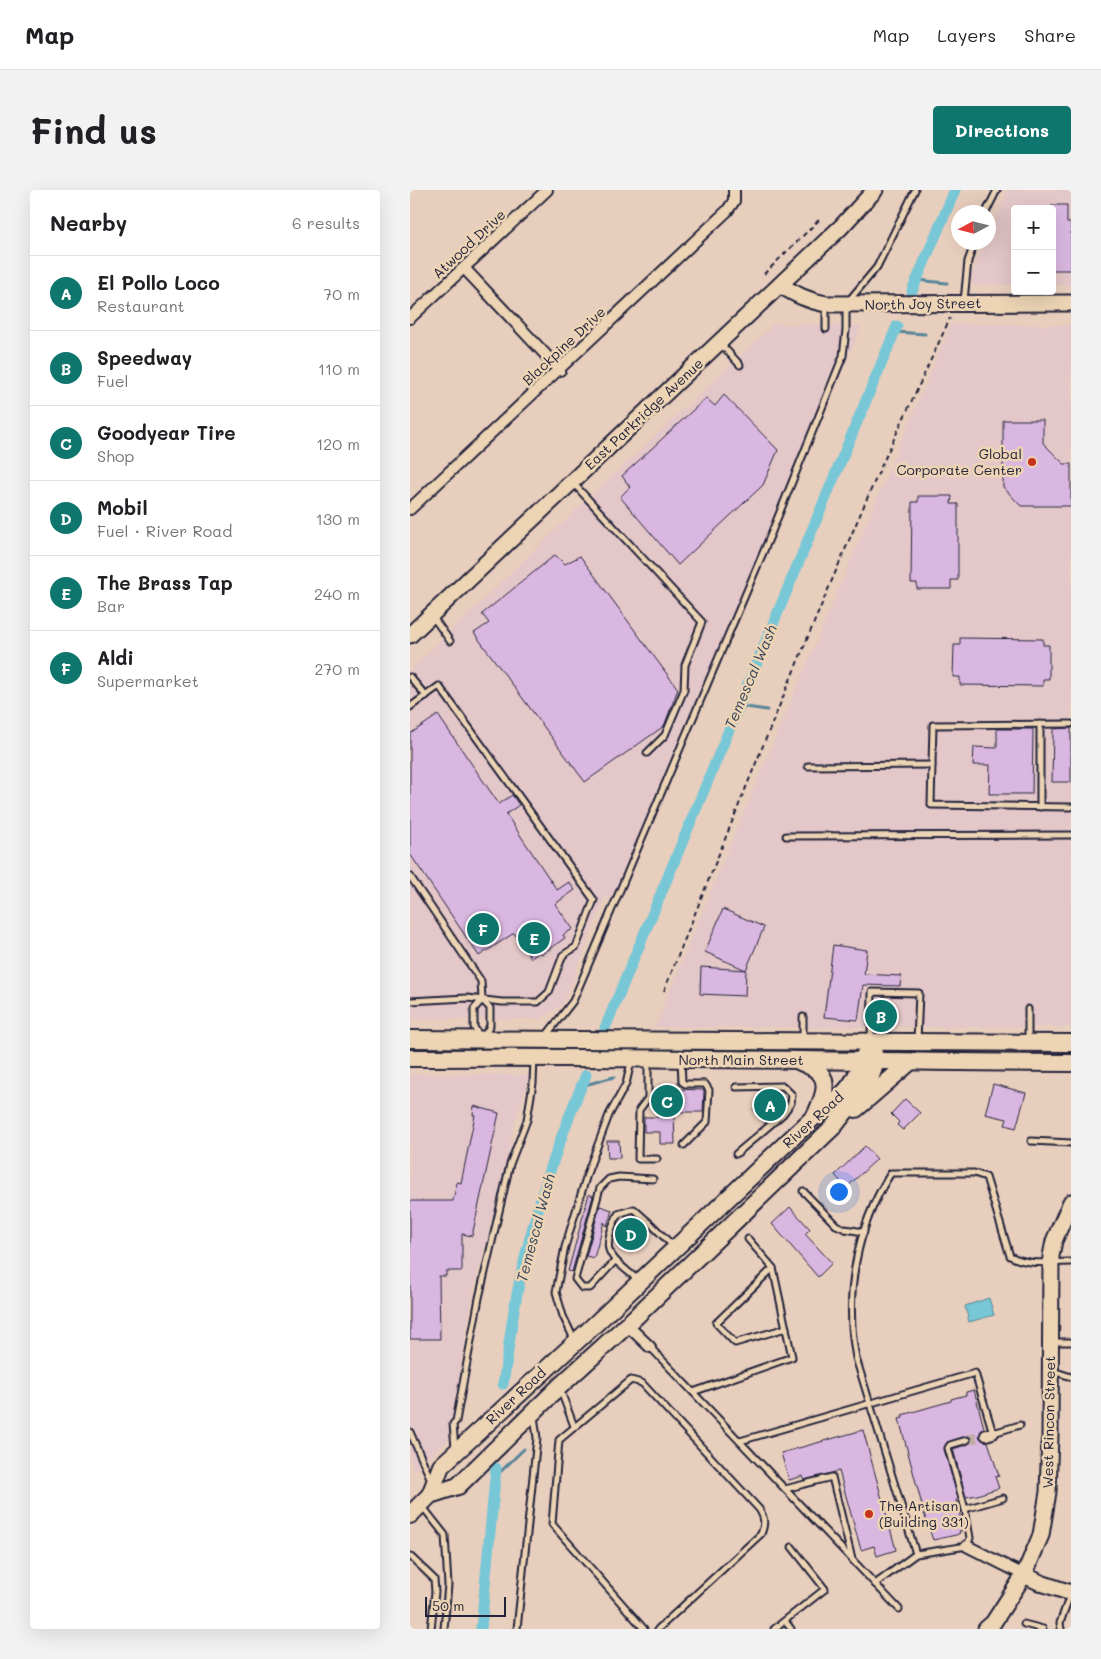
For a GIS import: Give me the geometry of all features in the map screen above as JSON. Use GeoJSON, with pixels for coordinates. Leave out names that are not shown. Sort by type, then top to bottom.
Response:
{"type":"FeatureCollection","features":[{"type":"Feature","properties":{"kind":"main road","name":"North Main Street"},"geometry":{"type":"LineString","coordinates":[[410,1039],[1071,1043]]}},
{"type":"Feature","properties":{"kind":"main road","name":"River Road"},"geometry":{"type":"LineString","coordinates":[[424,1500],[458,1486],[559,1387],[627,1326],[834,1126],[866,1085],[871,1041]]}},
{"type":"Feature","properties":{"kind":"main road","name":"North Main Street"},"geometry":{"type":"LineString","coordinates":[[410,1058],[795,1059],[1071,1063]]}},
{"type":"Feature","properties":{"kind":"main road"},"geometry":{"type":"LineString","coordinates":[[795,1059],[819,1072],[825,1083],[825,1093],[815,1116]]}},
{"type":"Feature","properties":{"kind":"main road","name":"River Road"},"geometry":{"type":"LineString","coordinates":[[424,1500],[441,1466],[543,1370],[590,1329],[815,1116],[836,1100],[869,1061]]}},
{"type":"Feature","properties":{"kind":"main road"},"geometry":{"type":"LineString","coordinates":[[834,1126],[910,1062]]}},
{"type":"Feature","properties":{"kind":"main road"},"geometry":{"type":"LineString","coordinates":[[627,1326],[620,1321],[621,1315],[697,1241],[708,1218]]}},
{"type":"Feature","properties":{"kind":"main road"},"geometry":{"type":"LineString","coordinates":[[559,1387],[557,1374],[582,1347],[590,1329]]}},
{"type":"Feature","properties":{"kind":"street","name":"Atwood Drive"},"geometry":{"type":"LineString","coordinates":[[410,318],[547,190]]}},
{"type":"Feature","properties":{"kind":"street","name":"Blackpine Drive"},"geometry":{"type":"LineString","coordinates":[[410,509],[727,211],[734,201],[734,190]]}},
{"type":"Feature","properties":{"kind":"street","name":"East Parkridge Avenue"},"geometry":{"type":"LineString","coordinates":[[410,634],[841,227],[875,190]]}},
{"type":"Feature","properties":{"kind":"street"},"geometry":{"type":"LineString","coordinates":[[464,268],[560,370]]}},
{"type":"Feature","properties":{"kind":"street","name":"North Joy Street"},"geometry":{"type":"LineString","coordinates":[[780,284],[798,296],[826,304],[948,311],[964,304],[1071,303]]}},
{"type":"Feature","properties":{"kind":"street","name":"West Rincon Street"},"geometry":{"type":"LineString","coordinates":[[986,1629],[993,1623],[1024,1575],[1041,1535],[1048,1492],[1051,1262],[1054,1241],[1071,1202]]}},
{"type":"Feature","properties":{"kind":"street"},"geometry":{"type":"LineString","coordinates":[[627,1326],[650,1347]]}},
{"type":"Feature","properties":{"kind":"street"},"geometry":{"type":"LineString","coordinates":[[967,1546],[1041,1583],[1071,1593]]}},
{"type":"Feature","properties":{"kind":"lane"},"geometry":{"type":"LineString","coordinates":[[545,1039],[573,1001],[772,534],[844,356],[846,304],[877,267],[915,190]]}},
{"type":"Feature","properties":{"kind":"lane"},"geometry":{"type":"LineString","coordinates":[[989,205],[996,190]]}},
{"type":"Feature","properties":{"kind":"lane"},"geometry":{"type":"LineString","coordinates":[[964,304],[968,261],[972,250]]}},
{"type":"Feature","properties":{"kind":"lane"},"geometry":{"type":"LineString","coordinates":[[826,304],[826,329]]}},
{"type":"Feature","properties":{"kind":"lane"},"geometry":{"type":"LineString","coordinates":[[719,343],[740,365]]}},
{"type":"Feature","properties":{"kind":"lane"},"geometry":{"type":"LineString","coordinates":[[572,481],[702,622],[684,665],[684,690],[665,735],[647,753]]}},
{"type":"Feature","properties":{"kind":"lane"},"geometry":{"type":"LineString","coordinates":[[431,615],[450,641]]}},
{"type":"Feature","properties":{"kind":"lane"},"geometry":{"type":"LineString","coordinates":[[410,677],[426,696]]}},
{"type":"Feature","properties":{"kind":"lane"},"geometry":{"type":"LineString","coordinates":[[410,708],[439,686],[594,900],[576,947],[563,955],[549,992],[538,1002],[467,998],[410,1001]]}},
{"type":"Feature","properties":{"kind":"lane"},"geometry":{"type":"LineString","coordinates":[[1040,724],[1040,807]]}},
{"type":"Feature","properties":{"kind":"lane"},"geometry":{"type":"LineString","coordinates":[[1071,724],[933,725],[931,805],[1071,807]]}},
{"type":"Feature","properties":{"kind":"lane"},"geometry":{"type":"LineString","coordinates":[[808,766],[932,764]]}},
{"type":"Feature","properties":{"kind":"lane"},"geometry":{"type":"LineString","coordinates":[[786,836],[1071,835]]}},
{"type":"Feature","properties":{"kind":"lane"},"geometry":{"type":"LineString","coordinates":[[410,876],[481,981],[482,1000],[490,1008],[490,1026],[482,1039]]}},
{"type":"Feature","properties":{"kind":"lane"},"geometry":{"type":"LineString","coordinates":[[871,1041],[872,992],[919,993],[917,1042]]}},
{"type":"Feature","properties":{"kind":"lane"},"geometry":{"type":"LineString","coordinates":[[482,1000],[474,1009],[474,1026],[482,1039],[482,1057]]}},
{"type":"Feature","properties":{"kind":"lane"},"geometry":{"type":"LineString","coordinates":[[1028,1009],[1028,1043]]}},
{"type":"Feature","properties":{"kind":"lane"},"geometry":{"type":"LineString","coordinates":[[803,1017],[803,1041]]}},
{"type":"Feature","properties":{"kind":"lane"},"geometry":{"type":"LineString","coordinates":[[457,1452],[453,1424],[456,1420],[479,1298],[510,1164],[527,1120],[533,1083],[541,1059]]}},
{"type":"Feature","properties":{"kind":"lane"},"geometry":{"type":"LineString","coordinates":[[639,1059],[648,1098],[639,1110],[638,1159],[657,1160]]}},
{"type":"Feature","properties":{"kind":"lane"},"geometry":{"type":"LineString","coordinates":[[576,1342],[563,1316],[556,1292],[565,1247],[588,1171],[609,1115],[639,1059]]}},
{"type":"Feature","properties":{"kind":"lane"},"geometry":{"type":"LineString","coordinates":[[682,1060],[682,1082],[685,1084],[705,1084],[709,1090],[707,1122],[684,1144]]}},
{"type":"Feature","properties":{"kind":"lane"},"geometry":{"type":"LineString","coordinates":[[736,1087],[783,1086],[792,1095],[791,1103],[783,1114],[736,1154]]}},
{"type":"Feature","properties":{"kind":"lane"},"geometry":{"type":"LineString","coordinates":[[1031,1141],[1071,1143]]}},
{"type":"Feature","properties":{"kind":"lane"},"geometry":{"type":"LineString","coordinates":[[916,1554],[856,1358],[852,1338],[854,1274],[864,1232],[882,1188],[891,1173],[974,1173],[986,1177],[1010,1256],[1018,1260],[1030,1262],[1071,1262]]}},
{"type":"Feature","properties":{"kind":"lane"},"geometry":{"type":"LineString","coordinates":[[615,1261],[590,1288],[582,1288],[575,1279],[600,1188],[609,1179],[619,1177],[653,1179]]}},
{"type":"Feature","properties":{"kind":"lane"},"geometry":{"type":"LineString","coordinates":[[803,1191],[836,1225],[845,1229],[864,1232]]}},
{"type":"Feature","properties":{"kind":"lane"},"geometry":{"type":"LineString","coordinates":[[640,1281],[611,1258],[608,1247],[609,1234],[618,1214],[634,1209],[675,1248]]}},
{"type":"Feature","properties":{"kind":"lane"},"geometry":{"type":"LineString","coordinates":[[693,1392],[792,1358],[773,1268],[748,1240]]}},
{"type":"Feature","properties":{"kind":"lane"},"geometry":{"type":"LineString","coordinates":[[773,1268],[716,1322],[735,1343],[786,1328]]}},
{"type":"Feature","properties":{"kind":"lane"},"geometry":{"type":"LineString","coordinates":[[1051,1342],[1071,1342]]}},
{"type":"Feature","properties":{"kind":"lane"},"geometry":{"type":"LineString","coordinates":[[650,1347],[899,1609]]}},
{"type":"Feature","properties":{"kind":"lane"},"geometry":{"type":"LineString","coordinates":[[1051,1370],[1071,1377]]}},
{"type":"Feature","properties":{"kind":"lane"},"geometry":{"type":"LineString","coordinates":[[740,1441],[975,1372],[990,1434],[1020,1425]]}},
{"type":"Feature","properties":{"kind":"lane"},"geometry":{"type":"LineString","coordinates":[[644,1629],[552,1524],[559,1440],[631,1380],[642,1383],[759,1509],[764,1516],[765,1525],[761,1534],[658,1629]]}},
{"type":"Feature","properties":{"kind":"lane"},"geometry":{"type":"LineString","coordinates":[[559,1387],[574,1426]]}},
{"type":"Feature","properties":{"kind":"lane"},"geometry":{"type":"LineString","coordinates":[[517,1629],[539,1407]]}},
{"type":"Feature","properties":{"kind":"lane"},"geometry":{"type":"LineString","coordinates":[[410,1432],[424,1500],[445,1536],[448,1585],[444,1629]]}},
{"type":"Feature","properties":{"kind":"lane"},"geometry":{"type":"LineString","coordinates":[[876,1584],[916,1554],[967,1546],[970,1538],[965,1509],[948,1448],[950,1445],[967,1440]]}},
{"type":"Feature","properties":{"kind":"lane"},"geometry":{"type":"LineString","coordinates":[[786,1489],[832,1477],[852,1560]]}},
{"type":"Feature","properties":{"kind":"lane"},"geometry":{"type":"LineString","coordinates":[[965,1509],[1003,1498]]}},
{"type":"Feature","properties":{"kind":"lane"},"geometry":{"type":"LineString","coordinates":[[774,1629],[824,1589],[792,1547]]}},
{"type":"Feature","properties":{"kind":"lane"},"geometry":{"type":"LineString","coordinates":[[411,1559],[434,1578],[435,1592],[431,1629]]}},
{"type":"Feature","properties":{"kind":"lane"},"geometry":{"type":"LineString","coordinates":[[1061,1629],[1060,1623],[1071,1593]]}},
{"type":"Feature","properties":{"kind":"lane"},"geometry":{"type":"LineString","coordinates":[[785,1621],[791,1629]]}},
{"type":"Feature","properties":{"kind":"lane"},"geometry":{"type":"LineString","coordinates":[[1024,1624],[1044,1629]]}},
{"type":"Feature","properties":{"kind":"path"},"geometry":{"type":"LineString","coordinates":[[764,274],[820,219]]}},
{"type":"Feature","properties":{"kind":"path"},"geometry":{"type":"LineString","coordinates":[[664,991],[730,826],[836,572],[948,311]]}},
{"type":"Feature","properties":{"kind":"shaded area"},"geometry":{"type":"Polygon","coordinates":[[[1008,190],[1071,190],[1071,285],[1056,285],[1056,205],[1011,205],[1011,285],[973,285],[971,275],[982,250],[996,250],[996,218],[1008,190]]]}},
{"type":"Feature","properties":{"kind":"shaded area"},"geometry":{"type":"Polygon","coordinates":[[[774,324],[861,326],[622,899],[605,898],[563,1004],[540,1019],[410,1019],[410,670],[774,324]]]}},
{"type":"Feature","properties":{"kind":"shaded area"},"geometry":{"type":"Polygon","coordinates":[[[951,324],[1071,325],[1071,1027],[655,1027],[725,857],[951,324]]]}},
{"type":"Feature","properties":{"kind":"shaded area"},"geometry":{"type":"Polygon","coordinates":[[[410,1074],[530,1075],[514,1126],[507,1162],[474,1287],[449,1439],[414,1471],[410,1459],[410,1074]]]}},
{"type":"Feature","properties":{"kind":"water"},"geometry":{"type":"Polygon","coordinates":[[[989,1298],[994,1315],[969,1322],[965,1306],[989,1298]]]}},
{"type":"Feature","properties":{"kind":"building"},"geometry":{"type":"Polygon","coordinates":[[[1056,205],[1067,205],[1067,223],[1071,223],[1071,270],[1056,270],[1056,205]]]}},
{"type":"Feature","properties":{"kind":"building"},"geometry":{"type":"Polygon","coordinates":[[[724,395],[778,450],[763,485],[678,565],[620,497],[630,487],[622,476],[706,398],[715,406],[724,395]]]}},
{"type":"Feature","properties":{"kind":"building","name":"Global Corporate Center"},"geometry":{"type":"Polygon","coordinates":[[[1003,420],[1043,420],[1043,443],[1064,464],[1071,464],[1071,506],[1021,506],[1003,487],[1003,420]]]}},
{"type":"Feature","properties":{"kind":"building"},"geometry":{"type":"Polygon","coordinates":[[[918,496],[952,496],[951,504],[958,504],[958,580],[951,580],[951,589],[917,589],[917,583],[911,583],[912,502],[918,502],[918,496]]]}},
{"type":"Feature","properties":{"kind":"building"},"geometry":{"type":"Polygon","coordinates":[[[555,555],[565,564],[580,556],[678,689],[664,726],[585,782],[474,633],[489,623],[482,614],[555,555]]]}},
{"type":"Feature","properties":{"kind":"building"},"geometry":{"type":"Polygon","coordinates":[[[960,638],[1043,639],[1043,645],[1049,645],[1049,679],[1043,679],[1043,686],[960,685],[960,677],[953,677],[954,645],[960,645],[960,638]]]}},
{"type":"Feature","properties":{"kind":"building"},"geometry":{"type":"Polygon","coordinates":[[[438,715],[499,804],[512,795],[519,805],[506,814],[557,890],[569,882],[575,890],[555,904],[573,929],[563,935],[565,938],[542,954],[540,952],[531,958],[514,933],[479,956],[410,854],[410,734],[438,715]]]}},
{"type":"Feature","properties":{"kind":"building"},"geometry":{"type":"Polygon","coordinates":[[[1071,728],[1071,782],[1052,782],[1053,729],[1071,728]]]}},
{"type":"Feature","properties":{"kind":"building"},"geometry":{"type":"Polygon","coordinates":[[[997,729],[1033,729],[1032,794],[989,794],[990,765],[973,765],[974,747],[997,748],[997,729]]]}},
{"type":"Feature","properties":{"kind":"building"},"geometry":{"type":"Polygon","coordinates":[[[723,909],[764,927],[746,970],[705,952],[723,909]]]}},
{"type":"Feature","properties":{"kind":"building"},"geometry":{"type":"Polygon","coordinates":[[[833,945],[867,950],[864,974],[901,976],[900,986],[863,985],[858,1020],[824,1017],[833,945]]]}},
{"type":"Feature","properties":{"kind":"building"},"geometry":{"type":"Polygon","coordinates":[[[701,967],[746,970],[745,996],[700,994],[701,967]]]}},
{"type":"Feature","properties":{"kind":"building"},"geometry":{"type":"Polygon","coordinates":[[[993,1084],[1026,1093],[1016,1128],[1005,1125],[1007,1119],[985,1114],[993,1084]]]}},
{"type":"Feature","properties":{"kind":"building"},"geometry":{"type":"Polygon","coordinates":[[[659,1085],[674,1086],[674,1089],[704,1090],[703,1112],[674,1112],[675,1144],[660,1144],[660,1132],[644,1132],[644,1117],[659,1117],[659,1085]]]}},
{"type":"Feature","properties":{"kind":"building"},"geometry":{"type":"Polygon","coordinates":[[[777,1090],[787,1101],[765,1123],[753,1109],[772,1091],[777,1090]]]}},
{"type":"Feature","properties":{"kind":"building"},"geometry":{"type":"Polygon","coordinates":[[[905,1099],[920,1113],[903,1130],[897,1125],[899,1122],[891,1114],[905,1099]]]}},
{"type":"Feature","properties":{"kind":"building"},"geometry":{"type":"Polygon","coordinates":[[[474,1106],[499,1113],[472,1236],[462,1234],[462,1271],[446,1271],[446,1276],[439,1276],[440,1339],[410,1339],[410,1201],[453,1201],[457,1182],[461,1183],[475,1115],[473,1115],[474,1106]]]}},
{"type":"Feature","properties":{"kind":"building"},"geometry":{"type":"Polygon","coordinates":[[[607,1141],[619,1141],[620,1158],[608,1158],[607,1141]]]}},
{"type":"Feature","properties":{"kind":"building"},"geometry":{"type":"Polygon","coordinates":[[[865,1146],[877,1159],[846,1188],[835,1175],[865,1146]]]}},
{"type":"Feature","properties":{"kind":"building"},"geometry":{"type":"Polygon","coordinates":[[[589,1194],[593,1196],[572,1272],[568,1271],[589,1194]]]}},
{"type":"Feature","properties":{"kind":"building"},"geometry":{"type":"Polygon","coordinates":[[[600,1206],[612,1210],[607,1226],[604,1222],[594,1258],[586,1256],[600,1206]]]}},
{"type":"Feature","properties":{"kind":"building"},"geometry":{"type":"Polygon","coordinates":[[[790,1207],[810,1229],[805,1234],[832,1263],[818,1277],[772,1224],[790,1207]]]}},
{"type":"Feature","properties":{"kind":"building"},"geometry":{"type":"Polygon","coordinates":[[[627,1216],[647,1236],[632,1251],[615,1234],[617,1226],[627,1216]]]}},
{"type":"Feature","properties":{"kind":"building"},"geometry":{"type":"Polygon","coordinates":[[[974,1390],[984,1428],[979,1436],[982,1440],[988,1442],[999,1476],[995,1477],[999,1488],[966,1497],[953,1449],[969,1444],[971,1438],[966,1436],[947,1442],[944,1449],[958,1498],[956,1501],[964,1530],[959,1531],[960,1533],[956,1535],[933,1540],[899,1419],[903,1418],[902,1415],[951,1401],[951,1399],[966,1395],[966,1392],[974,1390]]]}},
{"type":"Feature","properties":{"kind":"building","name":"The Artisan (Building 331)"},"geometry":{"type":"Polygon","coordinates":[[[863,1430],[896,1550],[877,1556],[874,1546],[861,1550],[839,1471],[804,1480],[803,1476],[789,1480],[781,1453],[863,1430]]]}},
{"type":"Feature","properties":{"kind":"waterway","name":"Temescal Wash"},"geometry":{"type":"LineString","coordinates":[[912,291],[955,190]]}},
{"type":"Feature","properties":{"kind":"waterway"},"geometry":{"type":"LineString","coordinates":[[916,280],[947,283]]}},
{"type":"Feature","properties":{"kind":"waterway","name":"Temescal Wash"},"geometry":{"type":"LineString","coordinates":[[605,1028],[897,326]]}},
{"type":"Feature","properties":{"kind":"waterway"},"geometry":{"type":"LineString","coordinates":[[895,332],[925,334]]}},
{"type":"Feature","properties":{"kind":"waterway"},"geometry":{"type":"LineString","coordinates":[[739,706],[767,710]]}},
{"type":"Feature","properties":{"kind":"waterway","name":"Temescal Wash"},"geometry":{"type":"LineString","coordinates":[[503,1384],[515,1305],[530,1238],[555,1156],[586,1075]]}},
{"type":"Feature","properties":{"kind":"waterway"},"geometry":{"type":"LineString","coordinates":[[581,1086],[614,1077]]}},
{"type":"Feature","properties":{"kind":"waterway"},"geometry":{"type":"LineString","coordinates":[[495,1477],[524,1449]]}},
{"type":"Feature","properties":{"kind":"waterway","name":"Temescal Wash"},"geometry":{"type":"LineString","coordinates":[[481,1629],[496,1468]]}},
{"type":"Feature","properties":{"kind":"tunnel"},"geometry":{"type":"LineString","coordinates":[[967,1440],[986,1435]]}},
{"type":"Feature","properties":{"kind":"place","name":"Global Corporate Center"},"geometry":{"type":"Point","coordinates":[1032,462]}},
{"type":"Feature","properties":{"kind":"place","name":"Aldi"},"geometry":{"type":"Point","coordinates":[483,929]}},
{"type":"Feature","properties":{"kind":"place","name":"The Brass Tap"},"geometry":{"type":"Point","coordinates":[534,938]}},
{"type":"Feature","properties":{"kind":"place","name":"Speedway"},"geometry":{"type":"Point","coordinates":[881,1016]}},
{"type":"Feature","properties":{"kind":"place","name":"Goodyear Tire"},"geometry":{"type":"Point","coordinates":[667,1101]}},
{"type":"Feature","properties":{"kind":"place","name":"El Pollo Loco"},"geometry":{"type":"Point","coordinates":[770,1105]}},
{"type":"Feature","properties":{"kind":"place","name":"Mobil"},"geometry":{"type":"Point","coordinates":[631,1234]}},
{"type":"Feature","properties":{"kind":"place","name":"The Artisan (Building 331)"},"geometry":{"type":"Point","coordinates":[869,1514]}}]}
